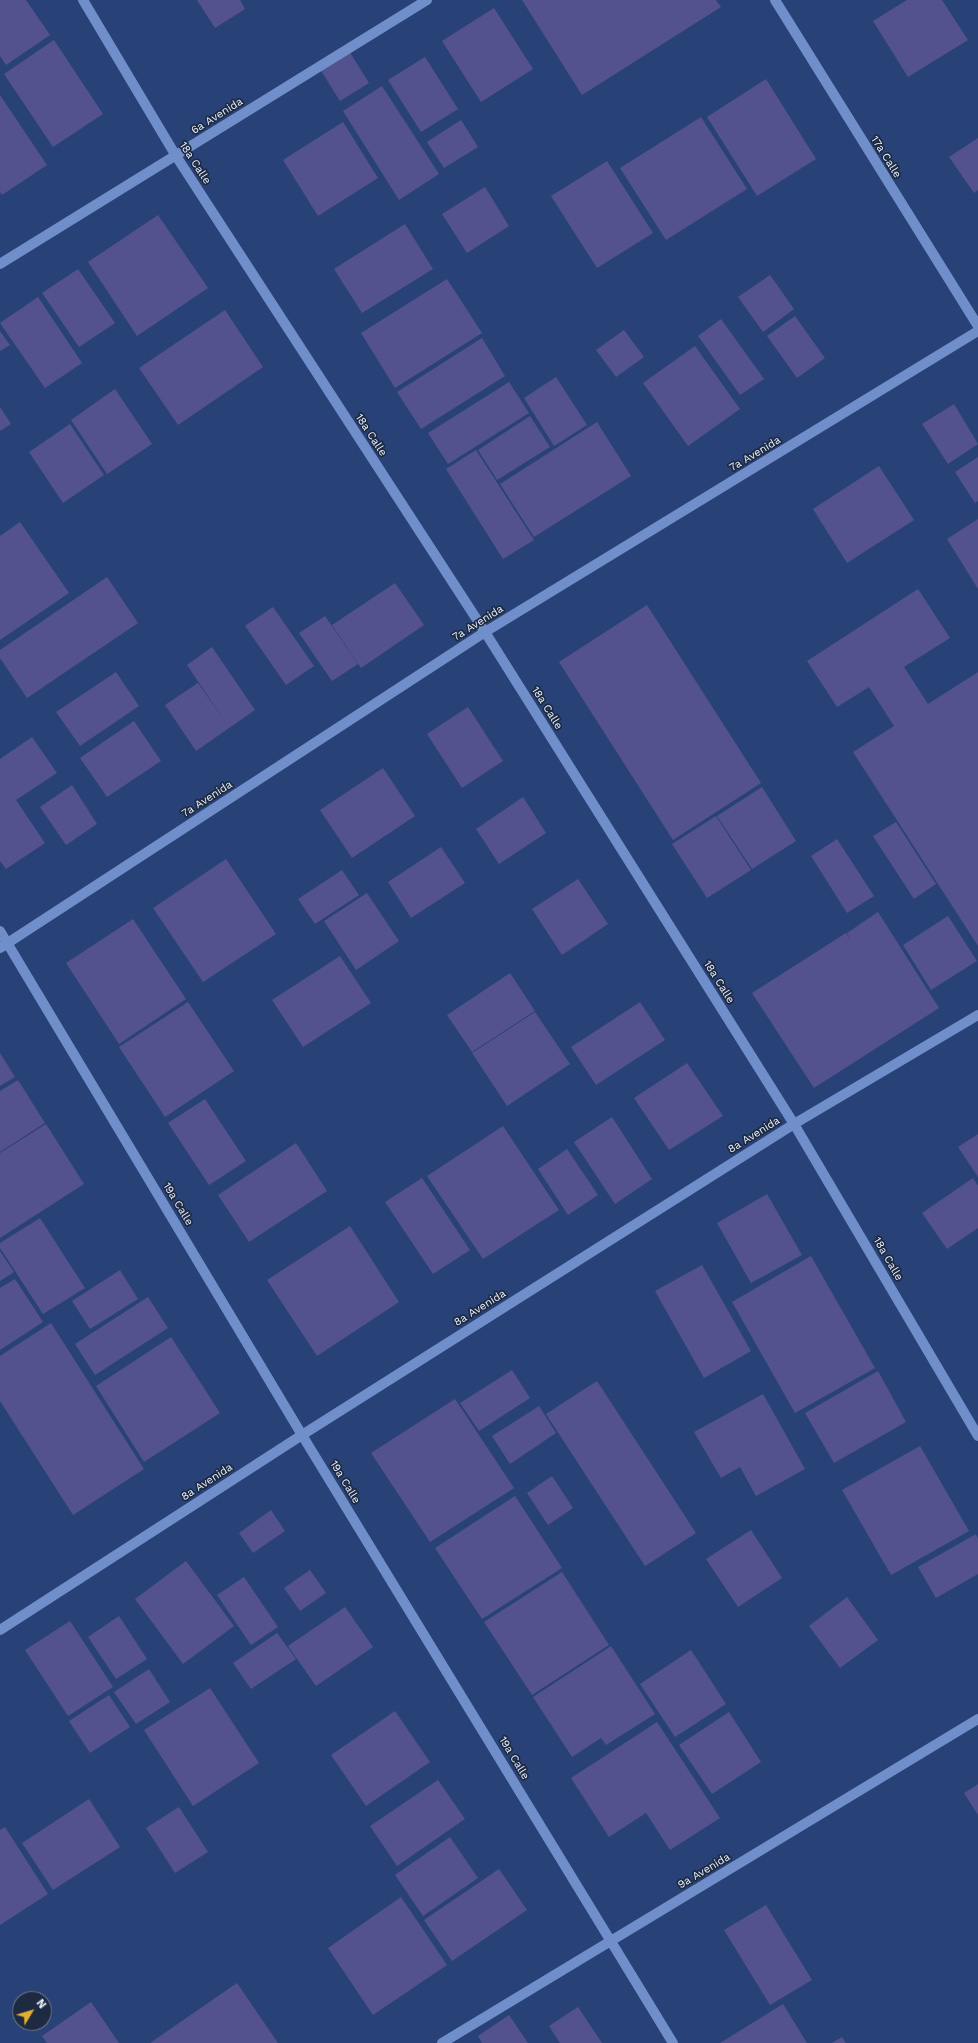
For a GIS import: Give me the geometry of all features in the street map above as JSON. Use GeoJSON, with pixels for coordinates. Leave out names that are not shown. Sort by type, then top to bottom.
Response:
{"type":"FeatureCollection","features":[{"type":"Feature","properties":{"kind":"street","name":"18a Calle"},"geometry":{"type":"LineString","coordinates":[[83,0],[176,156],[485,632],[794,1124],[978,1436]]}},
{"type":"Feature","properties":{"kind":"street","name":"6a Avenida"},"geometry":{"type":"LineString","coordinates":[[0,264],[427,0]]}},
{"type":"Feature","properties":{"kind":"street","name":"17a Calle"},"geometry":{"type":"LineString","coordinates":[[775,0],[978,326]]}},
{"type":"Feature","properties":{"kind":"street","name":"7a Avenida"},"geometry":{"type":"LineString","coordinates":[[4,945],[485,632],[978,331]]}},
{"type":"Feature","properties":{"kind":"street","name":"19a Calle"},"geometry":{"type":"LineString","coordinates":[[0,931],[4,945],[673,2043]]}},
{"type":"Feature","properties":{"kind":"street","name":"8a Avenida"},"geometry":{"type":"LineString","coordinates":[[0,1630],[302,1435],[794,1124],[978,1015]]}},
{"type":"Feature","properties":{"kind":"street","name":"9a Avenida"},"geometry":{"type":"LineString","coordinates":[[442,2043],[978,1719]]}},
{"type":"Feature","properties":{"kind":"building"},"geometry":{"type":"Polygon","coordinates":[[[0,0],[26,0],[50,35],[6,65],[0,56],[0,0]]]}},
{"type":"Feature","properties":{"kind":"building"},"geometry":{"type":"Polygon","coordinates":[[[197,0],[240,0],[245,9],[215,28],[197,0]]]}},
{"type":"Feature","properties":{"kind":"building"},"geometry":{"type":"Polygon","coordinates":[[[522,0],[716,0],[721,7],[582,95],[522,0]]]}},
{"type":"Feature","properties":{"kind":"building"},"geometry":{"type":"Polygon","coordinates":[[[907,0],[942,0],[968,40],[908,77],[873,21],[907,0]]]}},
{"type":"Feature","properties":{"kind":"building"},"geometry":{"type":"Polygon","coordinates":[[[494,8],[533,69],[481,102],[442,41],[494,8]]]}},
{"type":"Feature","properties":{"kind":"building"},"geometry":{"type":"Polygon","coordinates":[[[54,40],[103,114],[53,147],[4,74],[54,40]]]}},
{"type":"Feature","properties":{"kind":"building"},"geometry":{"type":"Polygon","coordinates":[[[349,51],[369,83],[340,101],[320,69],[349,51]]]}},
{"type":"Feature","properties":{"kind":"building"},"geometry":{"type":"Polygon","coordinates":[[[425,57],[458,109],[421,132],[388,80],[425,57]]]}},
{"type":"Feature","properties":{"kind":"building"},"geometry":{"type":"Polygon","coordinates":[[[766,79],[816,159],[757,196],[707,117],[766,79]]]}},
{"type":"Feature","properties":{"kind":"building"},"geometry":{"type":"Polygon","coordinates":[[[382,86],[439,174],[399,200],[343,111],[382,86]]]}},
{"type":"Feature","properties":{"kind":"building"},"geometry":{"type":"Polygon","coordinates":[[[0,95],[47,165],[2,195],[0,192],[0,95]]]}},
{"type":"Feature","properties":{"kind":"building"},"geometry":{"type":"Polygon","coordinates":[[[701,117],[747,189],[666,240],[620,168],[701,117]]]}},
{"type":"Feature","properties":{"kind":"building"},"geometry":{"type":"Polygon","coordinates":[[[461,120],[478,147],[444,168],[427,142],[461,120]]]}},
{"type":"Feature","properties":{"kind":"building"},"geometry":{"type":"Polygon","coordinates":[[[343,122],[378,178],[318,216],[283,160],[343,122]]]}},
{"type":"Feature","properties":{"kind":"building"},"geometry":{"type":"Polygon","coordinates":[[[978,138],[978,190],[974,193],[949,157],[978,138]]]}},
{"type":"Feature","properties":{"kind":"building"},"geometry":{"type":"Polygon","coordinates":[[[607,161],[653,233],[597,268],[551,196],[607,161]]]}},
{"type":"Feature","properties":{"kind":"building"},"geometry":{"type":"Polygon","coordinates":[[[485,187],[509,226],[467,253],[442,214],[485,187]]]}},
{"type":"Feature","properties":{"kind":"building"},"geometry":{"type":"Polygon","coordinates":[[[158,215],[208,288],[137,336],[88,262],[158,215]]]}},
{"type":"Feature","properties":{"kind":"building"},"geometry":{"type":"Polygon","coordinates":[[[405,224],[433,269],[362,313],[334,269],[405,224]]]}},
{"type":"Feature","properties":{"kind":"building"},"geometry":{"type":"Polygon","coordinates":[[[78,269],[115,323],[79,347],[42,293],[78,269]]]}},
{"type":"Feature","properties":{"kind":"building"},"geometry":{"type":"Polygon","coordinates":[[[770,275],[794,309],[763,332],[738,297],[770,275]]]}},
{"type":"Feature","properties":{"kind":"building"},"geometry":{"type":"Polygon","coordinates":[[[447,279],[482,333],[395,388],[361,333],[447,279]]]}},
{"type":"Feature","properties":{"kind":"building"},"geometry":{"type":"Polygon","coordinates":[[[38,297],[82,363],[45,388],[0,323],[38,297]]]}},
{"type":"Feature","properties":{"kind":"building"},"geometry":{"type":"Polygon","coordinates":[[[225,310],[263,367],[178,425],[139,368],[225,310]]]}},
{"type":"Feature","properties":{"kind":"building"},"geometry":{"type":"Polygon","coordinates":[[[795,316],[825,358],[797,378],[767,336],[795,316]]]}},
{"type":"Feature","properties":{"kind":"building"},"geometry":{"type":"Polygon","coordinates":[[[721,319],[764,379],[740,395],[698,336],[721,319]]]}},
{"type":"Feature","properties":{"kind":"building"},"geometry":{"type":"Polygon","coordinates":[[[624,330],[644,357],[616,377],[596,350],[624,330]]]}},
{"type":"Feature","properties":{"kind":"building"},"geometry":{"type":"Polygon","coordinates":[[[0,331],[10,345],[0,351],[0,331]]]}},
{"type":"Feature","properties":{"kind":"building"},"geometry":{"type":"Polygon","coordinates":[[[482,338],[505,376],[421,429],[397,392],[482,338]]]}},
{"type":"Feature","properties":{"kind":"building"},"geometry":{"type":"Polygon","coordinates":[[[695,346],[740,409],[688,446],[643,383],[695,346]]]}},
{"type":"Feature","properties":{"kind":"building"},"geometry":{"type":"Polygon","coordinates":[[[556,377],[587,425],[554,446],[524,398],[556,377]]]}},
{"type":"Feature","properties":{"kind":"building"},"geometry":{"type":"Polygon","coordinates":[[[509,382],[529,413],[448,464],[428,433],[509,382]]]}},
{"type":"Feature","properties":{"kind":"building"},"geometry":{"type":"Polygon","coordinates":[[[115,389],[152,444],[107,474],[71,420],[115,389]]]}},
{"type":"Feature","properties":{"kind":"building"},"geometry":{"type":"Polygon","coordinates":[[[954,404],[978,444],[948,464],[922,424],[954,404]]]}},
{"type":"Feature","properties":{"kind":"building"},"geometry":{"type":"Polygon","coordinates":[[[0,407],[11,424],[0,431],[0,407]]]}},
{"type":"Feature","properties":{"kind":"building"},"geometry":{"type":"Polygon","coordinates":[[[530,416],[550,447],[497,480],[478,450],[530,416]]]}},
{"type":"Feature","properties":{"kind":"building"},"geometry":{"type":"Polygon","coordinates":[[[597,422],[631,476],[534,537],[500,484],[597,422]]]}},
{"type":"Feature","properties":{"kind":"building"},"geometry":{"type":"Polygon","coordinates":[[[70,424],[104,475],[63,503],[29,452],[70,424]]]}},
{"type":"Feature","properties":{"kind":"building"},"geometry":{"type":"Polygon","coordinates":[[[476,450],[534,540],[503,559],[446,469],[476,450]]]}},
{"type":"Feature","properties":{"kind":"building"},"geometry":{"type":"Polygon","coordinates":[[[978,457],[978,501],[975,503],[955,472],[978,457]]]}},
{"type":"Feature","properties":{"kind":"building"},"geometry":{"type":"Polygon","coordinates":[[[879,466],[914,520],[847,563],[813,509],[879,466]]]}},
{"type":"Feature","properties":{"kind":"building"},"geometry":{"type":"Polygon","coordinates":[[[978,519],[978,589],[947,539],[978,519]]]}},
{"type":"Feature","properties":{"kind":"building"},"geometry":{"type":"Polygon","coordinates":[[[20,522],[69,593],[0,640],[0,536],[20,522]]]}},
{"type":"Feature","properties":{"kind":"building"},"geometry":{"type":"Polygon","coordinates":[[[107,577],[138,623],[27,698],[0,658],[0,650],[107,577]]]}},
{"type":"Feature","properties":{"kind":"building"},"geometry":{"type":"Polygon","coordinates":[[[395,583],[424,625],[361,668],[332,625],[395,583]]]}},
{"type":"Feature","properties":{"kind":"building"},"geometry":{"type":"Polygon","coordinates":[[[918,589],[950,638],[904,667],[928,704],[978,672],[978,946],[853,752],[894,726],[869,687],[837,707],[807,661],[918,589]]]}},
{"type":"Feature","properties":{"kind":"building"},"geometry":{"type":"Polygon","coordinates":[[[647,605],[761,783],[673,840],[559,662],[647,605]]]}},
{"type":"Feature","properties":{"kind":"building"},"geometry":{"type":"Polygon","coordinates":[[[273,607],[314,666],[286,685],[245,626],[273,607]]]}},
{"type":"Feature","properties":{"kind":"building"},"geometry":{"type":"Polygon","coordinates":[[[325,616],[358,664],[332,681],[299,633],[325,616]]]}},
{"type":"Feature","properties":{"kind":"building"},"geometry":{"type":"Polygon","coordinates":[[[212,647],[255,710],[196,751],[165,705],[198,683],[226,723],[187,665],[212,647]]]}},
{"type":"Feature","properties":{"kind":"building"},"geometry":{"type":"Polygon","coordinates":[[[116,672],[139,706],[80,746],[56,712],[116,672]]]}},
{"type":"Feature","properties":{"kind":"building"},"geometry":{"type":"Polygon","coordinates":[[[468,707],[503,761],[462,788],[427,734],[468,707]]]}},
{"type":"Feature","properties":{"kind":"building"},"geometry":{"type":"Polygon","coordinates":[[[134,721],[161,761],[107,797],[80,758],[134,721]]]}},
{"type":"Feature","properties":{"kind":"building"},"geometry":{"type":"Polygon","coordinates":[[[32,737],[57,773],[16,800],[45,843],[6,869],[0,861],[0,759],[32,737]]]}},
{"type":"Feature","properties":{"kind":"building"},"geometry":{"type":"Polygon","coordinates":[[[383,768],[415,816],[352,858],[320,810],[383,768]]]}},
{"type":"Feature","properties":{"kind":"building"},"geometry":{"type":"Polygon","coordinates":[[[72,785],[97,824],[66,845],[40,807],[72,785]]]}},
{"type":"Feature","properties":{"kind":"building"},"geometry":{"type":"Polygon","coordinates":[[[762,787],[796,841],[752,869],[717,816],[762,787]]]}},
{"type":"Feature","properties":{"kind":"building"},"geometry":{"type":"Polygon","coordinates":[[[523,797],[546,833],[499,864],[476,829],[523,797]]]}},
{"type":"Feature","properties":{"kind":"building"},"geometry":{"type":"Polygon","coordinates":[[[716,816],[751,870],[707,898],[672,844],[716,816]]]}},
{"type":"Feature","properties":{"kind":"building"},"geometry":{"type":"Polygon","coordinates":[[[896,822],[936,884],[914,899],[873,836],[896,822]]]}},
{"type":"Feature","properties":{"kind":"building"},"geometry":{"type":"Polygon","coordinates":[[[837,839],[874,896],[847,913],[811,856],[837,839]]]}},
{"type":"Feature","properties":{"kind":"building"},"geometry":{"type":"Polygon","coordinates":[[[441,847],[465,883],[411,918],[388,882],[441,847]]]}},
{"type":"Feature","properties":{"kind":"building"},"geometry":{"type":"Polygon","coordinates":[[[226,859],[276,934],[203,982],[153,908],[226,859]]]}},
{"type":"Feature","properties":{"kind":"building"},"geometry":{"type":"Polygon","coordinates":[[[342,870],[359,895],[315,924],[298,899],[342,870]]]}},
{"type":"Feature","properties":{"kind":"building"},"geometry":{"type":"Polygon","coordinates":[[[578,879],[608,924],[562,955],[532,909],[578,879]]]}},
{"type":"Feature","properties":{"kind":"building"},"geometry":{"type":"Polygon","coordinates":[[[367,893],[399,941],[356,970],[324,921],[367,893]]]}},
{"type":"Feature","properties":{"kind":"building"},"geometry":{"type":"Polygon","coordinates":[[[878,912],[939,1008],[814,1088],[752,993],[846,933],[851,941],[847,933],[878,912]]]}},
{"type":"Feature","properties":{"kind":"building"},"geometry":{"type":"Polygon","coordinates":[[[948,916],[977,961],[931,990],[903,945],[948,916]]]}},
{"type":"Feature","properties":{"kind":"building"},"geometry":{"type":"Polygon","coordinates":[[[133,919],[186,999],[119,1044],[66,963],[133,919]]]}},
{"type":"Feature","properties":{"kind":"building"},"geometry":{"type":"Polygon","coordinates":[[[340,956],[371,1003],[303,1047],[272,1000],[340,956]]]}},
{"type":"Feature","properties":{"kind":"building"},"geometry":{"type":"Polygon","coordinates":[[[510,973],[535,1011],[472,1052],[447,1015],[510,973]]]}},
{"type":"Feature","properties":{"kind":"building"},"geometry":{"type":"Polygon","coordinates":[[[188,1002],[234,1071],[165,1117],[119,1047],[188,1002]]]}},
{"type":"Feature","properties":{"kind":"building"},"geometry":{"type":"Polygon","coordinates":[[[640,1002],[665,1040],[596,1085],[571,1047],[640,1002]]]}},
{"type":"Feature","properties":{"kind":"building"},"geometry":{"type":"Polygon","coordinates":[[[535,1012],[570,1064],[507,1106],[472,1053],[535,1012]]]}},
{"type":"Feature","properties":{"kind":"building"},"geometry":{"type":"Polygon","coordinates":[[[0,1053],[15,1077],[0,1086],[0,1053]]]}},
{"type":"Feature","properties":{"kind":"building"},"geometry":{"type":"Polygon","coordinates":[[[687,1063],[723,1116],[669,1150],[634,1098],[687,1063]]]}},
{"type":"Feature","properties":{"kind":"building"},"geometry":{"type":"Polygon","coordinates":[[[18,1080],[45,1123],[0,1152],[0,1091],[18,1080]]]}},
{"type":"Feature","properties":{"kind":"building"},"geometry":{"type":"Polygon","coordinates":[[[205,1099],[246,1161],[209,1185],[168,1123],[205,1099]]]}},
{"type":"Feature","properties":{"kind":"building"},"geometry":{"type":"Polygon","coordinates":[[[612,1117],[652,1179],[615,1204],[574,1142],[612,1117]]]}},
{"type":"Feature","properties":{"kind":"building"},"geometry":{"type":"Polygon","coordinates":[[[46,1124],[84,1184],[0,1238],[0,1153],[46,1124]]]}},
{"type":"Feature","properties":{"kind":"building"},"geometry":{"type":"Polygon","coordinates":[[[503,1126],[559,1210],[483,1259],[427,1176],[503,1126]]]}},
{"type":"Feature","properties":{"kind":"building"},"geometry":{"type":"Polygon","coordinates":[[[978,1134],[978,1177],[958,1147],[978,1134]]]}},
{"type":"Feature","properties":{"kind":"building"},"geometry":{"type":"Polygon","coordinates":[[[296,1143],[327,1191],[249,1242],[218,1195],[296,1143]]]}},
{"type":"Feature","properties":{"kind":"building"},"geometry":{"type":"Polygon","coordinates":[[[567,1149],[598,1195],[568,1215],[538,1169],[567,1149]]]}},
{"type":"Feature","properties":{"kind":"building"},"geometry":{"type":"Polygon","coordinates":[[[422,1178],[470,1250],[433,1274],[385,1202],[422,1178]]]}},
{"type":"Feature","properties":{"kind":"building"},"geometry":{"type":"Polygon","coordinates":[[[973,1178],[978,1186],[978,1228],[947,1249],[922,1213],[973,1178]]]}},
{"type":"Feature","properties":{"kind":"building"},"geometry":{"type":"Polygon","coordinates":[[[767,1194],[802,1255],[751,1283],[717,1223],[767,1194]]]}},
{"type":"Feature","properties":{"kind":"building"},"geometry":{"type":"Polygon","coordinates":[[[40,1218],[85,1288],[43,1314],[0,1248],[0,1243],[40,1218]]]}},
{"type":"Feature","properties":{"kind":"building"},"geometry":{"type":"Polygon","coordinates":[[[350,1226],[399,1302],[317,1356],[267,1280],[350,1226]]]}},
{"type":"Feature","properties":{"kind":"building"},"geometry":{"type":"Polygon","coordinates":[[[0,1251],[14,1272],[0,1281],[0,1251]]]}},
{"type":"Feature","properties":{"kind":"building"},"geometry":{"type":"Polygon","coordinates":[[[811,1256],[875,1368],[795,1413],[732,1302],[811,1256]]]}},
{"type":"Feature","properties":{"kind":"building"},"geometry":{"type":"Polygon","coordinates":[[[702,1265],[751,1351],[704,1378],[655,1291],[702,1265]]]}},
{"type":"Feature","properties":{"kind":"building"},"geometry":{"type":"Polygon","coordinates":[[[120,1270],[138,1299],[90,1329],[72,1301],[120,1270]]]}},
{"type":"Feature","properties":{"kind":"building"},"geometry":{"type":"Polygon","coordinates":[[[15,1279],[43,1322],[0,1350],[0,1288],[15,1279]]]}},
{"type":"Feature","properties":{"kind":"building"},"geometry":{"type":"Polygon","coordinates":[[[148,1297],[168,1328],[95,1375],[75,1344],[148,1297]]]}},
{"type":"Feature","properties":{"kind":"building"},"geometry":{"type":"Polygon","coordinates":[[[51,1323],[144,1469],[73,1515],[0,1401],[0,1356],[51,1323]]]}},
{"type":"Feature","properties":{"kind":"building"},"geometry":{"type":"Polygon","coordinates":[[[171,1337],[220,1413],[144,1462],[96,1386],[171,1337]]]}},
{"type":"Feature","properties":{"kind":"building"},"geometry":{"type":"Polygon","coordinates":[[[512,1370],[530,1398],[479,1431],[460,1403],[512,1370]]]}},
{"type":"Feature","properties":{"kind":"building"},"geometry":{"type":"Polygon","coordinates":[[[878,1371],[906,1422],[834,1463],[805,1413],[878,1371]]]}},
{"type":"Feature","properties":{"kind":"building"},"geometry":{"type":"Polygon","coordinates":[[[597,1381],[696,1533],[645,1566],[546,1414],[597,1381]]]}},
{"type":"Feature","properties":{"kind":"building"},"geometry":{"type":"Polygon","coordinates":[[[763,1394],[805,1469],[756,1496],[740,1467],[721,1478],[694,1432],[763,1394]]]}},
{"type":"Feature","properties":{"kind":"building"},"geometry":{"type":"Polygon","coordinates":[[[455,1399],[514,1488],[430,1542],[371,1453],[455,1399]]]}},
{"type":"Feature","properties":{"kind":"building"},"geometry":{"type":"Polygon","coordinates":[[[539,1406],[556,1433],[510,1464],[492,1436],[539,1406]]]}},
{"type":"Feature","properties":{"kind":"building"},"geometry":{"type":"Polygon","coordinates":[[[920,1446],[969,1531],[891,1575],[842,1490],[920,1446]]]}},
{"type":"Feature","properties":{"kind":"building"},"geometry":{"type":"Polygon","coordinates":[[[552,1476],[573,1508],[548,1525],[527,1493],[552,1476]]]}},
{"type":"Feature","properties":{"kind":"building"},"geometry":{"type":"Polygon","coordinates":[[[515,1496],[562,1568],[482,1619],[435,1548],[515,1496]]]}},
{"type":"Feature","properties":{"kind":"building"},"geometry":{"type":"Polygon","coordinates":[[[271,1510],[285,1531],[253,1553],[239,1533],[271,1510]]]}},
{"type":"Feature","properties":{"kind":"building"},"geometry":{"type":"Polygon","coordinates":[[[751,1530],[782,1578],[738,1607],[706,1559],[751,1530]]]}},
{"type":"Feature","properties":{"kind":"building"},"geometry":{"type":"Polygon","coordinates":[[[976,1534],[978,1539],[978,1574],[936,1598],[918,1567],[976,1534]]]}},
{"type":"Feature","properties":{"kind":"building"},"geometry":{"type":"Polygon","coordinates":[[[186,1561],[234,1626],[183,1664],[135,1599],[186,1561]]]}},
{"type":"Feature","properties":{"kind":"building"},"geometry":{"type":"Polygon","coordinates":[[[310,1570],[326,1593],[300,1611],[284,1588],[310,1570]]]}},
{"type":"Feature","properties":{"kind":"building"},"geometry":{"type":"Polygon","coordinates":[[[562,1572],[609,1645],[532,1695],[484,1622],[562,1572]]]}},
{"type":"Feature","properties":{"kind":"building"},"geometry":{"type":"Polygon","coordinates":[[[244,1577],[278,1627],[251,1645],[217,1595],[244,1577]]]}},
{"type":"Feature","properties":{"kind":"building"},"geometry":{"type":"Polygon","coordinates":[[[847,1597],[878,1640],[840,1668],[809,1626],[847,1597]]]}},
{"type":"Feature","properties":{"kind":"building"},"geometry":{"type":"Polygon","coordinates":[[[345,1607],[373,1647],[316,1686],[288,1646],[345,1607]]]}},
{"type":"Feature","properties":{"kind":"building"},"geometry":{"type":"Polygon","coordinates":[[[119,1616],[147,1659],[116,1679],[88,1637],[119,1616]]]}},
{"type":"Feature","properties":{"kind":"building"},"geometry":{"type":"Polygon","coordinates":[[[70,1621],[113,1687],[68,1716],[25,1650],[70,1621]]]}},
{"type":"Feature","properties":{"kind":"building"},"geometry":{"type":"Polygon","coordinates":[[[277,1633],[296,1659],[251,1689],[233,1663],[277,1633]]]}},
{"type":"Feature","properties":{"kind":"building"},"geometry":{"type":"Polygon","coordinates":[[[611,1646],[655,1714],[606,1745],[601,1738],[572,1757],[533,1697],[611,1646]]]}},
{"type":"Feature","properties":{"kind":"building"},"geometry":{"type":"Polygon","coordinates":[[[691,1650],[726,1704],[675,1737],[640,1684],[691,1650]]]}},
{"type":"Feature","properties":{"kind":"building"},"geometry":{"type":"Polygon","coordinates":[[[149,1669],[170,1702],[136,1724],[114,1692],[149,1669]]]}},
{"type":"Feature","properties":{"kind":"building"},"geometry":{"type":"Polygon","coordinates":[[[210,1688],[259,1763],[193,1806],[144,1730],[210,1688]]]}},
{"type":"Feature","properties":{"kind":"building"},"geometry":{"type":"Polygon","coordinates":[[[109,1695],[130,1727],[90,1753],[69,1721],[109,1695]]]}},
{"type":"Feature","properties":{"kind":"building"},"geometry":{"type":"Polygon","coordinates":[[[395,1711],[430,1762],[366,1806],[331,1755],[395,1711]]]}},
{"type":"Feature","properties":{"kind":"building"},"geometry":{"type":"Polygon","coordinates":[[[729,1712],[761,1762],[712,1794],[679,1745],[729,1712]]]}},
{"type":"Feature","properties":{"kind":"building"},"geometry":{"type":"Polygon","coordinates":[[[657,1722],[720,1818],[670,1850],[646,1813],[609,1837],[571,1778],[657,1722]]]}},
{"type":"Feature","properties":{"kind":"building"},"geometry":{"type":"Polygon","coordinates":[[[438,1780],[465,1819],[397,1866],[370,1826],[438,1780]]]}},
{"type":"Feature","properties":{"kind":"building"},"geometry":{"type":"Polygon","coordinates":[[[978,1784],[978,1815],[964,1793],[978,1784]]]}},
{"type":"Feature","properties":{"kind":"building"},"geometry":{"type":"Polygon","coordinates":[[[89,1799],[120,1847],[53,1890],[22,1843],[89,1799]]]}},
{"type":"Feature","properties":{"kind":"building"},"geometry":{"type":"Polygon","coordinates":[[[179,1807],[208,1852],[175,1873],[146,1828],[179,1807]]]}},
{"type":"Feature","properties":{"kind":"building"},"geometry":{"type":"Polygon","coordinates":[[[5,1827],[48,1894],[0,1925],[0,1830],[5,1827]]]}},
{"type":"Feature","properties":{"kind":"building"},"geometry":{"type":"Polygon","coordinates":[[[450,1837],[478,1878],[423,1916],[395,1875],[450,1837]]]}},
{"type":"Feature","properties":{"kind":"building"},"geometry":{"type":"Polygon","coordinates":[[[499,1869],[527,1910],[452,1961],[424,1920],[499,1869]]]}},
{"type":"Feature","properties":{"kind":"building"},"geometry":{"type":"Polygon","coordinates":[[[401,1897],[447,1965],[373,2015],[328,1948],[401,1897]]]}},
{"type":"Feature","properties":{"kind":"building"},"geometry":{"type":"Polygon","coordinates":[[[766,1905],[812,1980],[770,2005],[724,1930],[766,1905]]]}},
{"type":"Feature","properties":{"kind":"building"},"geometry":{"type":"Polygon","coordinates":[[[237,1983],[278,2043],[150,2043],[237,1983]]]}},
{"type":"Feature","properties":{"kind":"building"},"geometry":{"type":"Polygon","coordinates":[[[91,2002],[119,2043],[47,2043],[42,2036],[49,2031],[52,2031],[52,2029],[91,2002]]]}},
{"type":"Feature","properties":{"kind":"building"},"geometry":{"type":"Polygon","coordinates":[[[783,2004],[807,2043],[720,2043],[783,2004]]]}},
{"type":"Feature","properties":{"kind":"building"},"geometry":{"type":"Polygon","coordinates":[[[578,2007],[602,2043],[560,2043],[549,2026],[578,2007]]]}},
{"type":"Feature","properties":{"kind":"building"},"geometry":{"type":"Polygon","coordinates":[[[509,2015],[528,2043],[482,2043],[478,2036],[509,2015]]]}},
{"type":"Feature","properties":{"kind":"building"},"geometry":{"type":"Polygon","coordinates":[[[842,2037],[846,2043],[832,2043],[842,2037]]]}}]}
